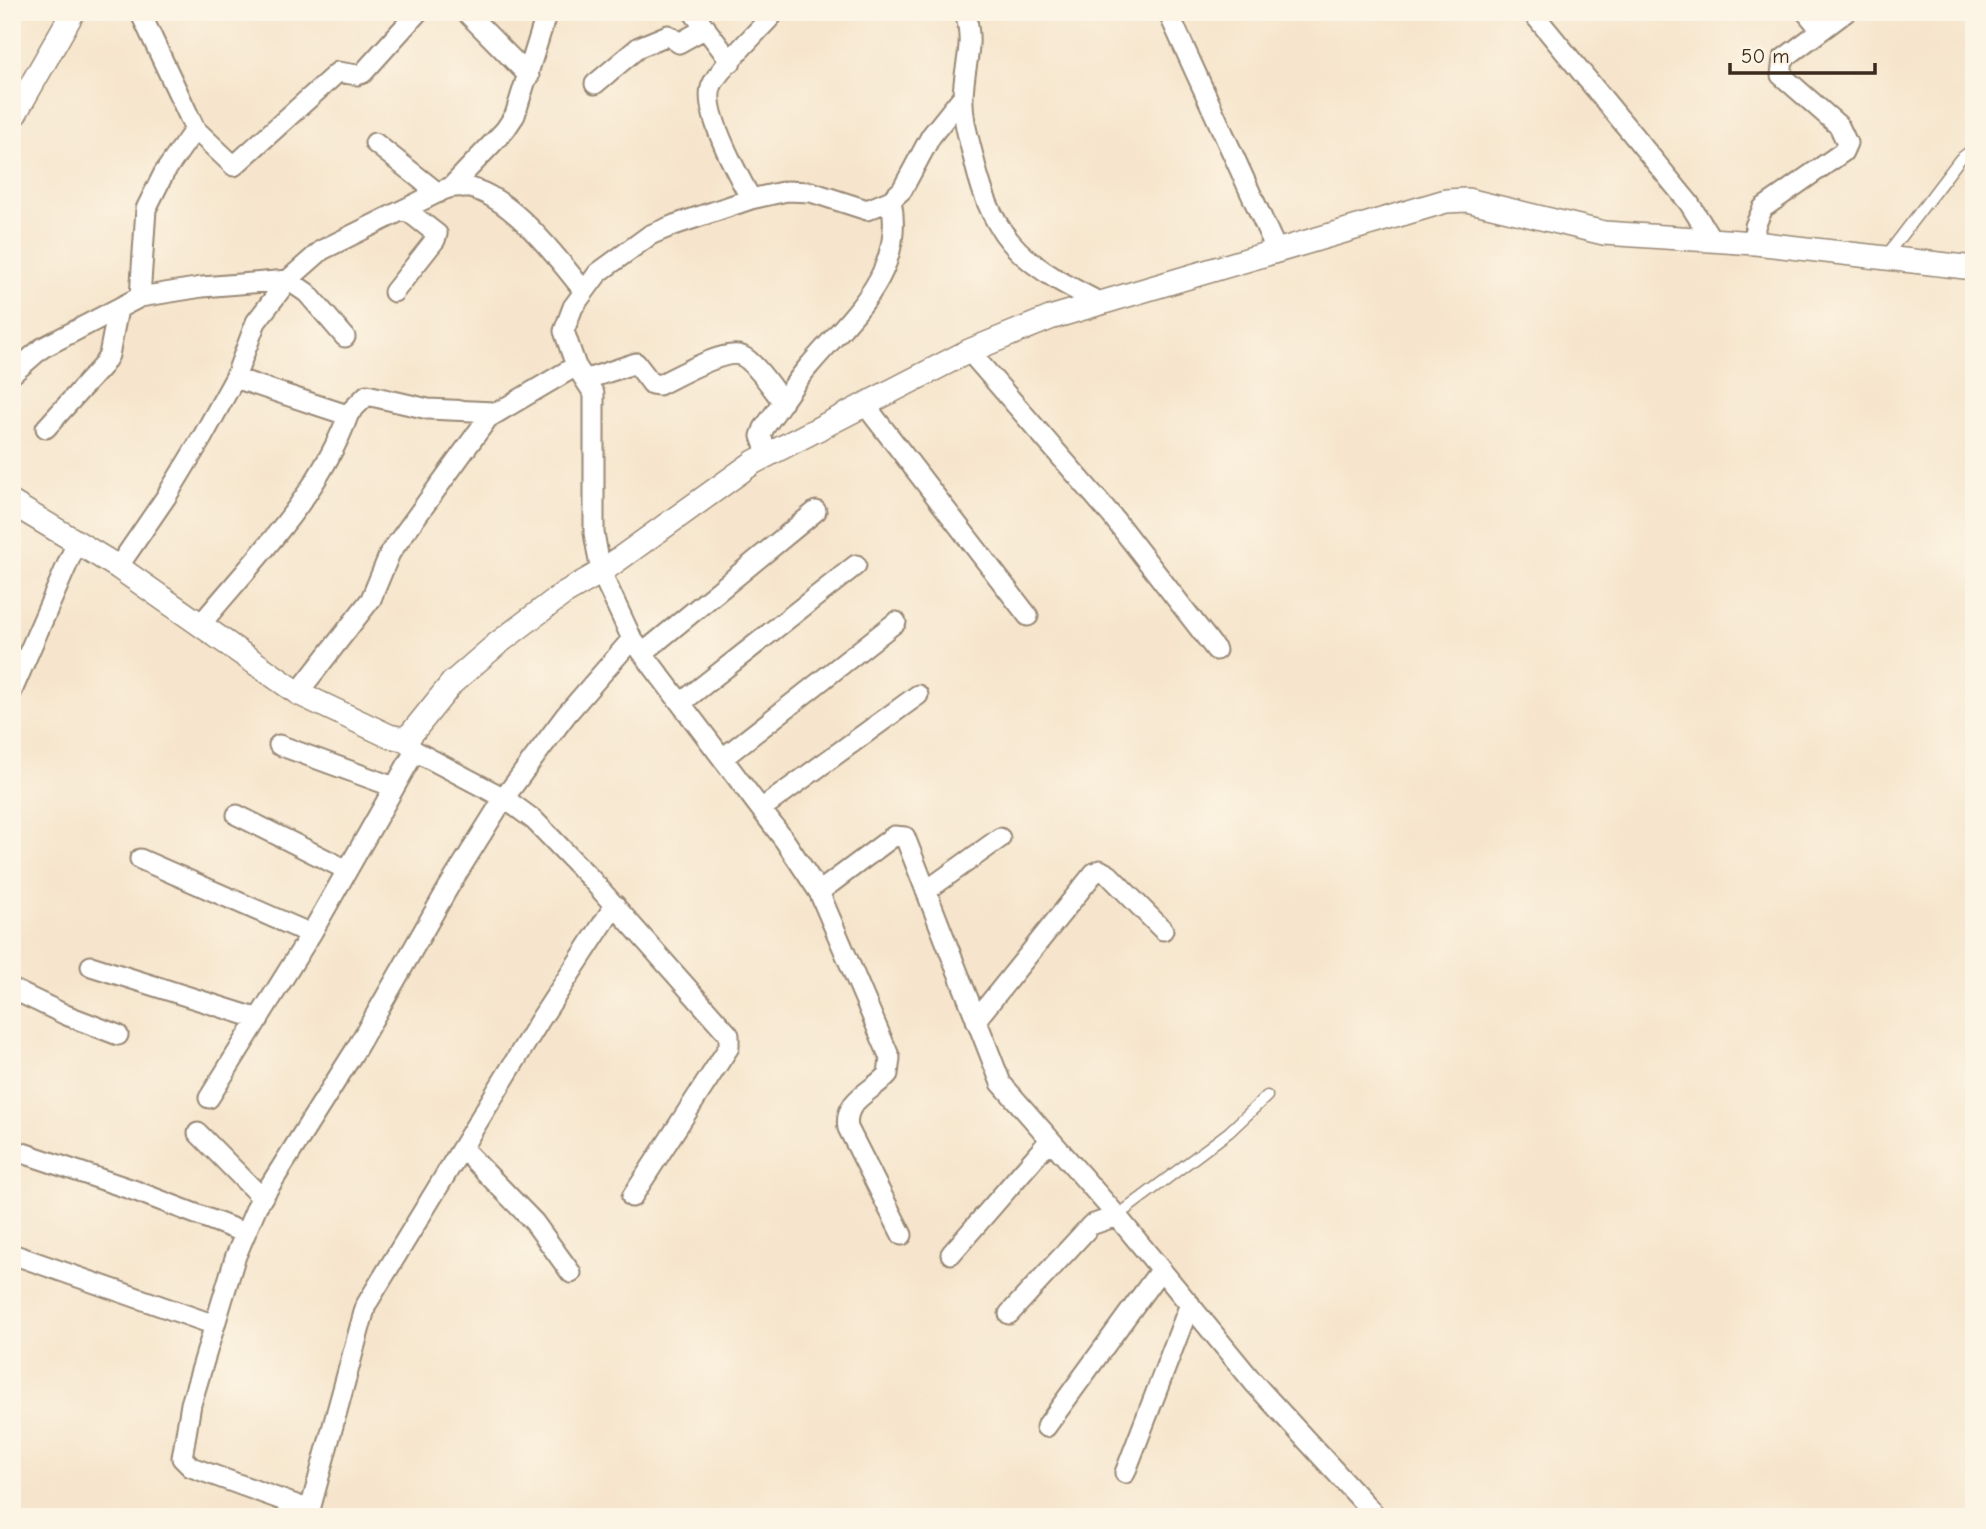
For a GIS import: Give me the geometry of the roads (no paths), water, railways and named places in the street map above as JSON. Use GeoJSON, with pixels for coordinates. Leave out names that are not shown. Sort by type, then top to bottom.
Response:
{"type":"FeatureCollection","features":[{"type":"Feature","properties":{"kind":"street"},"geometry":{"type":"LineString","coordinates":[[140,12],[195,129],[234,166],[338,72],[357,75],[363,73],[418,12]]}},
{"type":"Feature","properties":{"kind":"street"},"geometry":{"type":"LineString","coordinates":[[466,12],[529,76]]}},
{"type":"Feature","properties":{"kind":"street"},"geometry":{"type":"LineString","coordinates":[[118,567],[166,497],[235,378],[256,322],[288,281],[322,250],[444,190],[505,130],[515,115],[529,76],[537,38],[547,12]]}},
{"type":"Feature","properties":{"kind":"street"},"geometry":{"type":"LineString","coordinates":[[751,199],[727,157],[709,96],[715,79],[775,12]]}},
{"type":"Feature","properties":{"kind":"street"},"geometry":{"type":"LineString","coordinates":[[965,12],[972,38],[963,96],[963,117],[979,182],[992,216],[1010,245],[1063,283],[1103,304]]}},
{"type":"Feature","properties":{"kind":"street"},"geometry":{"type":"LineString","coordinates":[[1168,12],[1277,251]]}},
{"type":"Feature","properties":{"kind":"street"},"geometry":{"type":"LineString","coordinates":[[1532,12],[1689,203],[1713,240]]}},
{"type":"Feature","properties":{"kind":"street"},"geometry":{"type":"LineString","coordinates":[[1806,12],[1821,30]]}},
{"type":"Feature","properties":{"kind":"street"},"geometry":{"type":"LineString","coordinates":[[1755,243],[1755,226],[1763,208],[1843,152],[1847,143],[1839,126],[1781,75],[1783,59],[1846,12]]}},
{"type":"Feature","properties":{"kind":"street"},"geometry":{"type":"LineString","coordinates":[[12,119],[66,15]]}},
{"type":"Feature","properties":{"kind":"street"},"geometry":{"type":"LineString","coordinates":[[596,84],[639,47],[668,35],[678,43],[699,20],[731,62]]}},
{"type":"Feature","properties":{"kind":"street"},"geometry":{"type":"LineString","coordinates":[[902,1236],[848,1128],[846,1113],[850,1106],[888,1074],[890,1058],[819,892],[761,809],[637,646],[601,572],[594,533],[595,407],[593,394],[564,331],[583,290],[612,259],[650,235],[751,199],[799,190],[867,210],[891,200],[902,190],[931,136],[963,96]]}},
{"type":"Feature","properties":{"kind":"street"},"geometry":{"type":"LineString","coordinates":[[140,297],[146,209],[164,173],[195,129]]}},
{"type":"Feature","properties":{"kind":"street"},"geometry":{"type":"LineString","coordinates":[[375,143],[444,190],[499,199],[583,290]]}},
{"type":"Feature","properties":{"kind":"street"},"geometry":{"type":"LineString","coordinates":[[768,456],[761,432],[806,370],[869,299],[883,271],[893,234],[891,200]]}},
{"type":"Feature","properties":{"kind":"street"},"geometry":{"type":"LineString","coordinates":[[209,1098],[311,934],[394,787],[411,734],[468,667],[563,594],[601,572],[724,482],[768,456],[969,351],[1050,318],[1446,201],[1466,200],[1604,233],[1755,243],[1974,268]]}},
{"type":"Feature","properties":{"kind":"street"},"geometry":{"type":"LineString","coordinates":[[394,292],[437,234],[405,209]]}},
{"type":"Feature","properties":{"kind":"street"},"geometry":{"type":"LineString","coordinates":[[16,363],[140,297],[202,287],[288,281],[307,293],[345,337]]}},
{"type":"Feature","properties":{"kind":"street"},"geometry":{"type":"LineString","coordinates":[[46,428],[103,365],[108,355],[118,309]]}},
{"type":"Feature","properties":{"kind":"street"},"geometry":{"type":"LineString","coordinates":[[969,351],[1112,516],[1216,650]]}},
{"type":"Feature","properties":{"kind":"street"},"geometry":{"type":"LineString","coordinates":[[201,624],[268,547],[336,446],[349,414],[367,395],[428,409],[494,412],[582,373],[636,363],[652,384],[659,385],[709,361],[736,354],[746,358],[783,402]]}},
{"type":"Feature","properties":{"kind":"street"},"geometry":{"type":"LineString","coordinates":[[235,378],[349,414]]}},
{"type":"Feature","properties":{"kind":"street"},"geometry":{"type":"LineString","coordinates":[[866,406],[1028,616]]}},
{"type":"Feature","properties":{"kind":"street"},"geometry":{"type":"LineString","coordinates":[[298,692],[371,599],[390,554],[494,412]]}},
{"type":"Feature","properties":{"kind":"street"},"geometry":{"type":"LineString","coordinates":[[12,503],[118,567],[298,692],[409,745],[504,798],[534,820],[615,905],[731,1041],[632,1197]]}},
{"type":"Feature","properties":{"kind":"street"},"geometry":{"type":"LineString","coordinates":[[615,905],[366,1305],[309,1513],[191,1467],[182,1458],[191,1404],[244,1233],[262,1198],[356,1049],[448,888],[504,798],[566,715],[637,646],[816,511]]}},
{"type":"Feature","properties":{"kind":"street"},"geometry":{"type":"LineString","coordinates":[[12,691],[77,542]]}},
{"type":"Feature","properties":{"kind":"street"},"geometry":{"type":"LineString","coordinates":[[681,703],[856,565]]}},
{"type":"Feature","properties":{"kind":"street"},"geometry":{"type":"LineString","coordinates":[[723,758],[896,622]]}},
{"type":"Feature","properties":{"kind":"street"},"geometry":{"type":"LineString","coordinates":[[761,809],[918,695]]}},
{"type":"Feature","properties":{"kind":"street"},"geometry":{"type":"LineString","coordinates":[[279,745],[394,787]]}},
{"type":"Feature","properties":{"kind":"street"},"geometry":{"type":"LineString","coordinates":[[237,815],[347,870]]}},
{"type":"Feature","properties":{"kind":"street"},"geometry":{"type":"LineString","coordinates":[[819,892],[900,835],[908,843],[1001,1083],[1117,1216],[1254,1383],[1377,1517]]}},
{"type":"Feature","properties":{"kind":"street"},"geometry":{"type":"LineString","coordinates":[[926,891],[1000,838]]}},
{"type":"Feature","properties":{"kind":"street"},"geometry":{"type":"LineString","coordinates":[[140,859],[311,934]]}},
{"type":"Feature","properties":{"kind":"street"},"geometry":{"type":"LineString","coordinates":[[976,1020],[1094,873],[1100,870],[1109,875],[1163,930]]}},
{"type":"Feature","properties":{"kind":"street"},"geometry":{"type":"LineString","coordinates":[[91,966],[259,1020]]}},
{"type":"Feature","properties":{"kind":"street"},"geometry":{"type":"LineString","coordinates":[[12,989],[66,1015],[118,1035]]}},
{"type":"Feature","properties":{"kind":"street"},"geometry":{"type":"LineString","coordinates":[[198,1133],[262,1198]]}},
{"type":"Feature","properties":{"kind":"street"},"geometry":{"type":"LineString","coordinates":[[951,1254],[1050,1140]]}},
{"type":"Feature","properties":{"kind":"street"},"geometry":{"type":"LineString","coordinates":[[462,1148],[534,1222],[571,1273]]}},
{"type":"Feature","properties":{"kind":"street"},"geometry":{"type":"LineString","coordinates":[[20,1152],[136,1191],[244,1233]]}},
{"type":"Feature","properties":{"kind":"street"},"geometry":{"type":"LineString","coordinates":[[1009,1314],[1091,1225],[1117,1216]]}},
{"type":"Feature","properties":{"kind":"street"},"geometry":{"type":"LineString","coordinates":[[12,1254],[215,1325]]}},
{"type":"Feature","properties":{"kind":"street"},"geometry":{"type":"LineString","coordinates":[[1046,1427],[1161,1269]]}},
{"type":"Feature","properties":{"kind":"street"},"geometry":{"type":"LineString","coordinates":[[1125,1472],[1190,1304]]}},
{"type":"Feature","properties":{"kind":"lane"},"geometry":{"type":"LineString","coordinates":[[1885,258],[1960,159],[1974,148]]}},
{"type":"Feature","properties":{"kind":"lane"},"geometry":{"type":"LineString","coordinates":[[1117,1216],[1228,1132],[1267,1096]]}}]}
